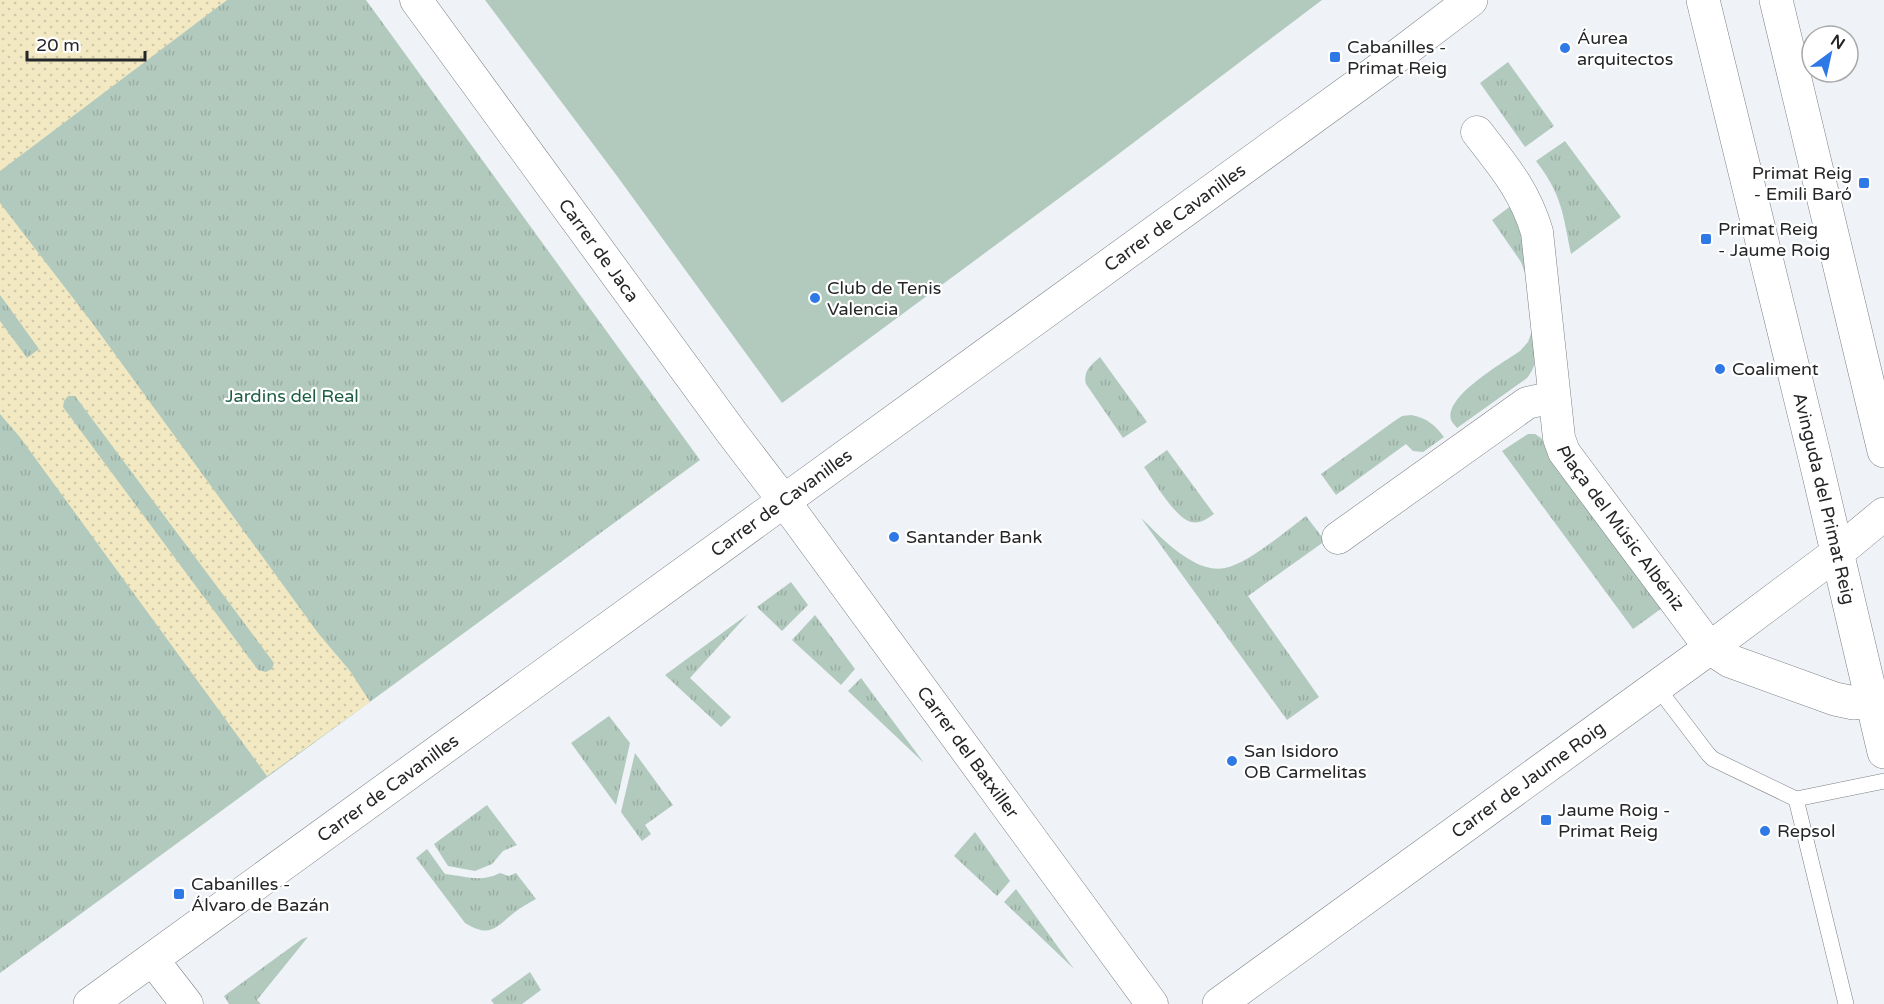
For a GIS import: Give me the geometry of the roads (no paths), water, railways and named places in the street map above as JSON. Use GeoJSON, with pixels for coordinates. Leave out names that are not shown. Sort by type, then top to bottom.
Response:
{"type":"FeatureCollection","features":[{"type":"Feature","properties":{"kind":"main road","name":"Carrer de Cavanilles"},"geometry":{"type":"LineString","coordinates":[[90,1004],[1472,0]]}},
{"type":"Feature","properties":{"kind":"main road","name":"Avinguda del Primat Reig"},"geometry":{"type":"LineString","coordinates":[[1703,0],[1853,627],[1878,704],[1884,752]]}},
{"type":"Feature","properties":{"kind":"main road"},"geometry":{"type":"LineString","coordinates":[[1776,0],[1884,451]]}},
{"type":"Feature","properties":{"kind":"main road","name":"Carrer de Jaume Roig"},"geometry":{"type":"LineString","coordinates":[[1219,1004],[1710,648],[1837,553],[1884,514]]}},
{"type":"Feature","properties":{"kind":"main road"},"geometry":{"type":"LineString","coordinates":[[1710,648],[1730,661],[1836,699],[1854,703],[1878,704]]}},
{"type":"Feature","properties":{"kind":"street","name":"Carrer de Jaca"},"geometry":{"type":"LineString","coordinates":[[416,0],[784,501]]}},
{"type":"Feature","properties":{"kind":"street","name":"Plaça del Músic Albéniz"},"geometry":{"type":"LineString","coordinates":[[1477,132],[1518,186],[1530,210],[1537,232],[1559,438],[1564,452],[1710,648]]}},
{"type":"Feature","properties":{"kind":"street"},"geometry":{"type":"LineString","coordinates":[[1338,538],[1527,403],[1554,397]]}},
{"type":"Feature","properties":{"kind":"street","name":"Carrer del Batxiller"},"geometry":{"type":"LineString","coordinates":[[784,501],[1152,1004]]}},
{"type":"Feature","properties":{"kind":"street"},"geometry":{"type":"LineString","coordinates":[[152,959],[187,1004]]}},
{"type":"Feature","properties":{"kind":"lane"},"geometry":{"type":"LineString","coordinates":[[1657,687],[1707,754],[1796,799],[1884,781]]}},
{"type":"Feature","properties":{"kind":"lane"},"geometry":{"type":"LineString","coordinates":[[1796,799],[1846,1004]]}},
{"type":"Feature","properties":{"kind":"place","name":"Áurea arquitectos"},"geometry":{"type":"Point","coordinates":[1565,48]}},
{"type":"Feature","properties":{"kind":"place","name":"Cabanilles - Primat Reig"},"geometry":{"type":"Point","coordinates":[1335,57]}},
{"type":"Feature","properties":{"kind":"place","name":"Primat Reig - Emili Baró"},"geometry":{"type":"Point","coordinates":[1864,183]}},
{"type":"Feature","properties":{"kind":"place","name":"Primat Reig - Jaume Roig"},"geometry":{"type":"Point","coordinates":[1706,239]}},
{"type":"Feature","properties":{"kind":"place","name":"Club de Tenis Valencia"},"geometry":{"type":"Point","coordinates":[815,298]}},
{"type":"Feature","properties":{"kind":"place","name":"Coaliment"},"geometry":{"type":"Point","coordinates":[1720,369]}},
{"type":"Feature","properties":{"kind":"place","name":"Santander Bank"},"geometry":{"type":"Point","coordinates":[894,537]}},
{"type":"Feature","properties":{"kind":"place","name":"San Isidoro OB Carmelitas"},"geometry":{"type":"Point","coordinates":[1232,761]}},
{"type":"Feature","properties":{"kind":"place","name":"Jaume Roig - Primat Reig"},"geometry":{"type":"Point","coordinates":[1546,820]}},
{"type":"Feature","properties":{"kind":"place","name":"Repsol"},"geometry":{"type":"Point","coordinates":[1765,831]}},
{"type":"Feature","properties":{"kind":"place","name":"Cabanilles - Álvaro de Bazán"},"geometry":{"type":"Point","coordinates":[179,894]}},
{"type":"Feature","properties":{"kind":"park label","name":"Jardins del Real"},"geometry":{"type":"Point","coordinates":[292,396]}}]}
